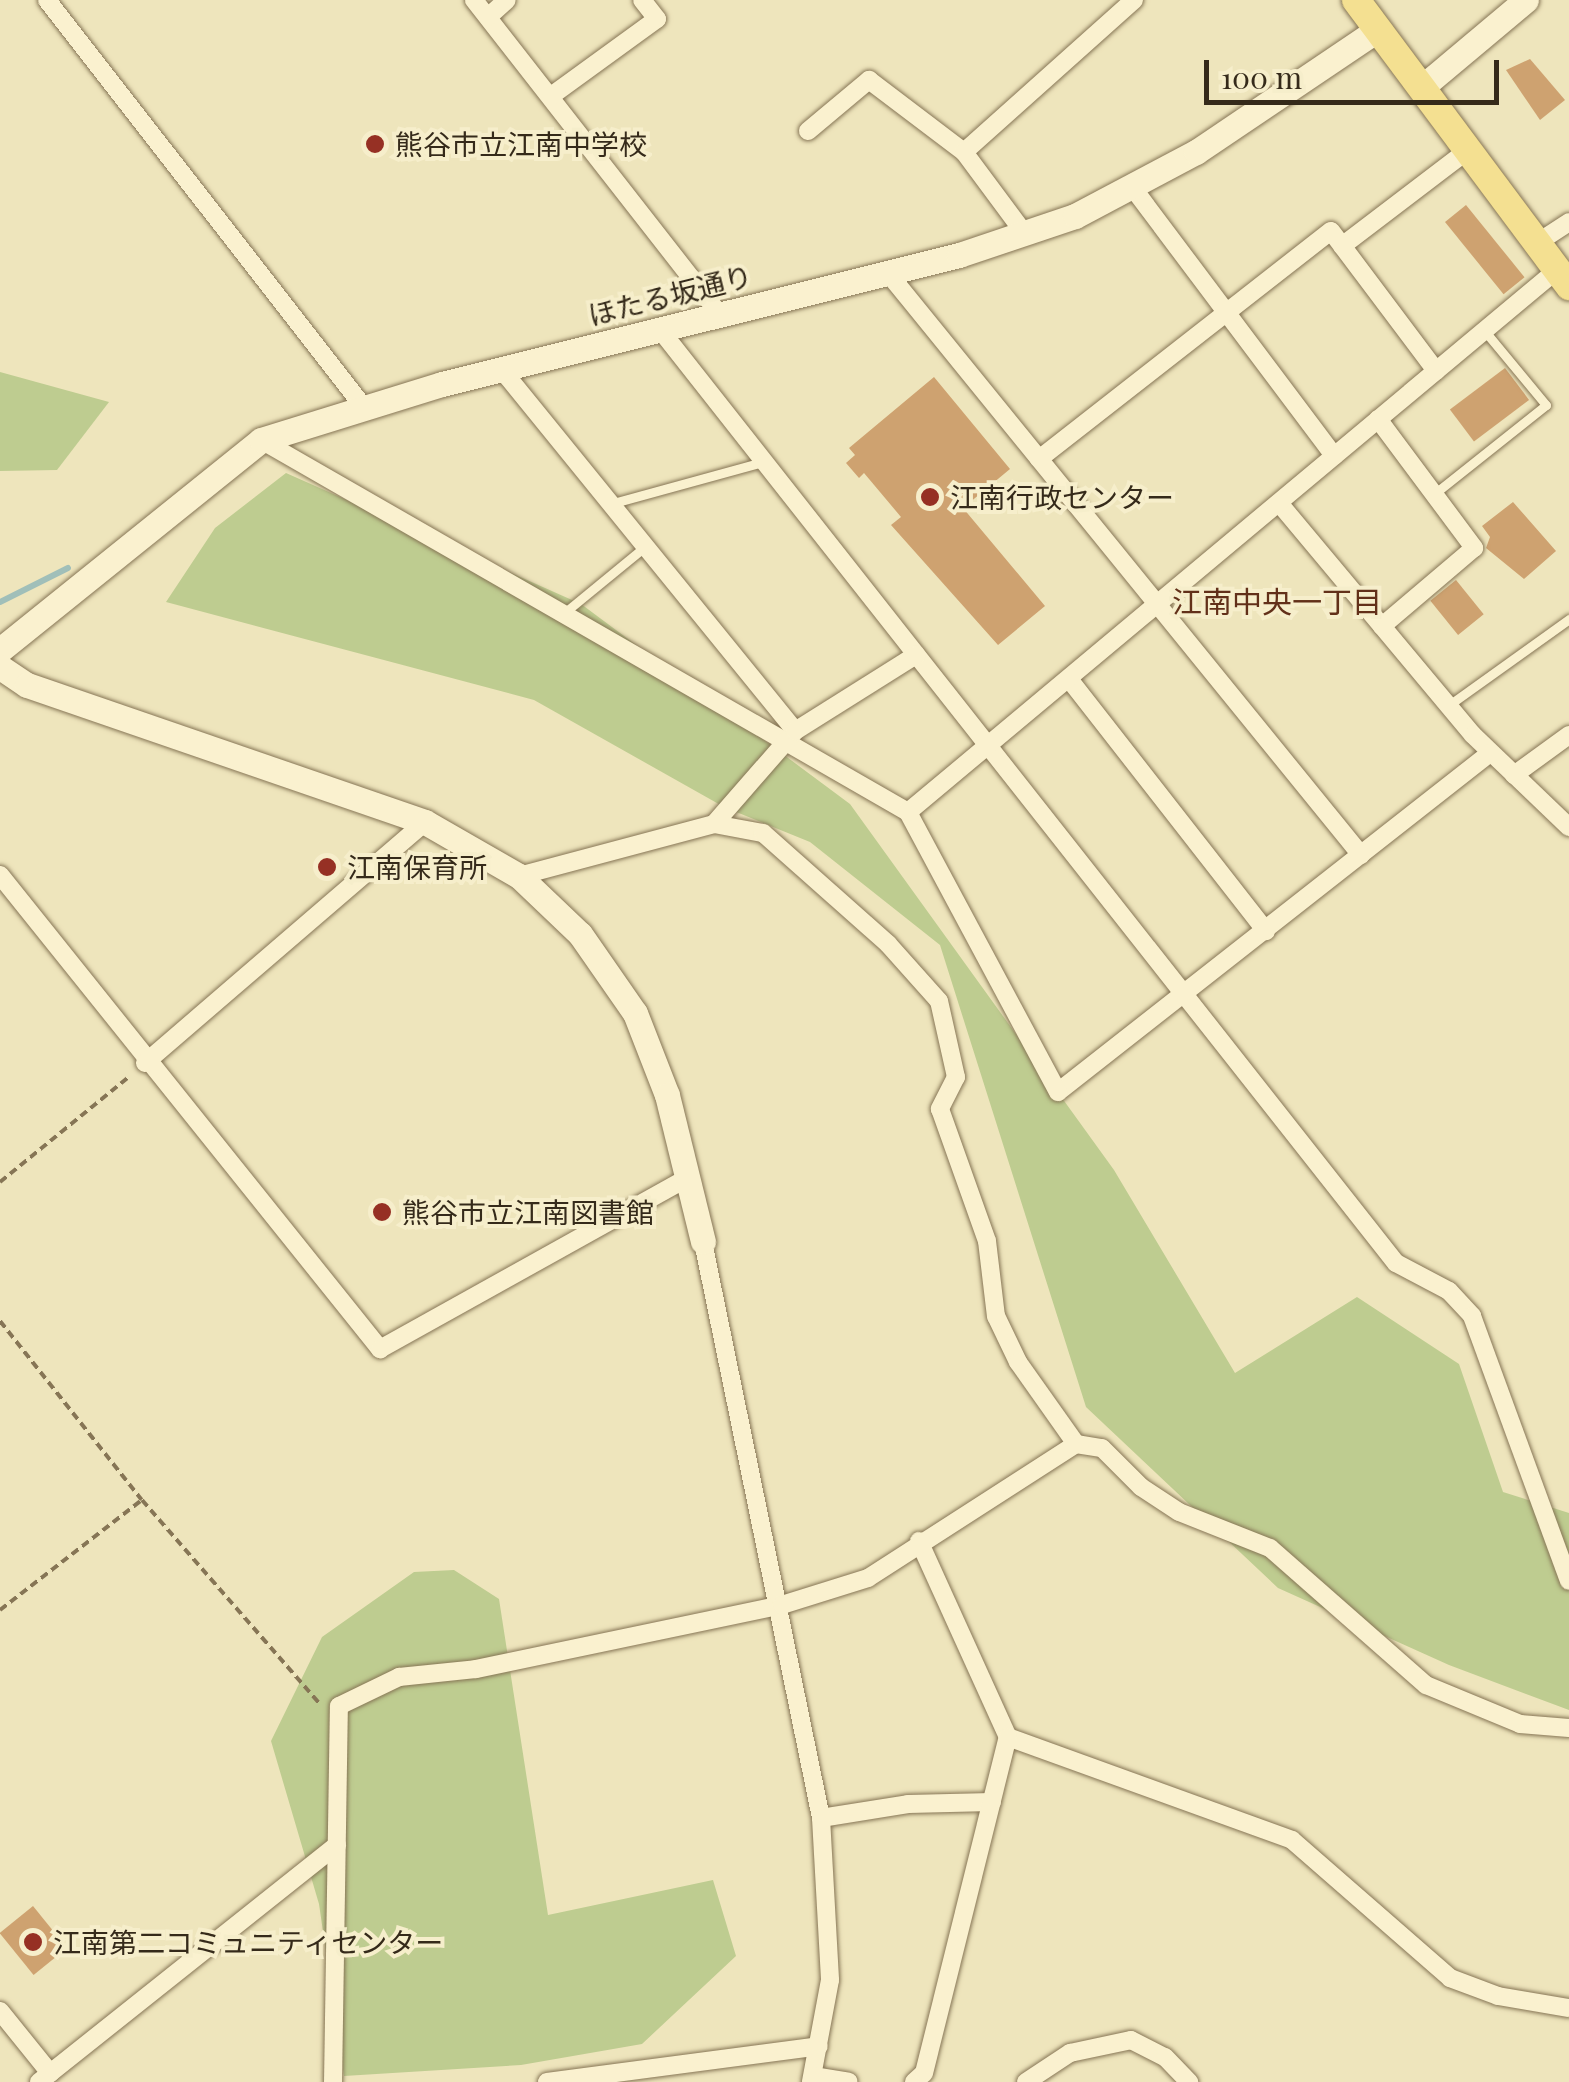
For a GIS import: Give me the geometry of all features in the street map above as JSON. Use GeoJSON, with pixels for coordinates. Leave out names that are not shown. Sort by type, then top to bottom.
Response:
{"type":"FeatureCollection","features":[{"type":"Feature","properties":{"kind":"main road"},"geometry":{"type":"LineString","coordinates":[[1356,0],[1563,278]]}},
{"type":"Feature","properties":{"kind":"street"},"geometry":{"type":"LineString","coordinates":[[47,0],[363,406]]}},
{"type":"Feature","properties":{"kind":"street"},"geometry":{"type":"LineString","coordinates":[[474,0],[718,312]]}},
{"type":"Feature","properties":{"kind":"street"},"geometry":{"type":"LineString","coordinates":[[488,17],[507,0]]}},
{"type":"Feature","properties":{"kind":"street"},"geometry":{"type":"LineString","coordinates":[[551,96],[657,19],[642,0]]}},
{"type":"Feature","properties":{"kind":"street"},"geometry":{"type":"LineString","coordinates":[[964,152],[1134,0]]}},
{"type":"Feature","properties":{"kind":"street"},"geometry":{"type":"LineString","coordinates":[[1421,88],[1526,0]]}},
{"type":"Feature","properties":{"kind":"street","name":"ほたる坂通り"},"geometry":{"type":"LineString","coordinates":[[0,650],[261,440],[363,406],[658,327],[888,273],[1025,234],[1133,188],[1377,30]]}},
{"type":"Feature","properties":{"kind":"street"},"geometry":{"type":"LineString","coordinates":[[808,131],[869,80],[964,152],[1025,234]]}},
{"type":"Feature","properties":{"kind":"street"},"geometry":{"type":"LineString","coordinates":[[1342,246],[1468,150]]}},
{"type":"Feature","properties":{"kind":"street"},"geometry":{"type":"LineString","coordinates":[[1133,188],[1334,456]]}},
{"type":"Feature","properties":{"kind":"street"},"geometry":{"type":"LineString","coordinates":[[1537,243],[1569,222]]}},
{"type":"Feature","properties":{"kind":"street"},"geometry":{"type":"LineString","coordinates":[[1039,459],[1331,232],[1436,371]]}},
{"type":"Feature","properties":{"kind":"street"},"geometry":{"type":"LineString","coordinates":[[888,273],[1361,854]]}},
{"type":"Feature","properties":{"kind":"street"},"geometry":{"type":"LineString","coordinates":[[908,812],[1484,330],[1563,278]]}},
{"type":"Feature","properties":{"kind":"street"},"geometry":{"type":"LineString","coordinates":[[658,327],[1396,1263],[1449,1292],[1472,1316],[1569,1582]]}},
{"type":"Feature","properties":{"kind":"street"},"geometry":{"type":"LineString","coordinates":[[502,370],[791,738]]}},
{"type":"Feature","properties":{"kind":"street"},"geometry":{"type":"LineString","coordinates":[[1378,420],[1474,548],[1382,626]]}},
{"type":"Feature","properties":{"kind":"street"},"geometry":{"type":"LineString","coordinates":[[261,440],[562,614],[791,738],[908,812],[1058,1092],[1490,753]]}},
{"type":"Feature","properties":{"kind":"street"},"geometry":{"type":"LineString","coordinates":[[1279,503],[1490,753],[1569,827]]}},
{"type":"Feature","properties":{"kind":"street"},"geometry":{"type":"LineString","coordinates":[[714,824],[791,738],[916,655]]}},
{"type":"Feature","properties":{"kind":"street"},"geometry":{"type":"LineString","coordinates":[[0,667],[26,685],[425,822],[519,876],[580,934],[635,1013],[666,1094],[702,1242],[782,1604],[821,1818],[830,1980],[812,2079],[850,2082]]}},
{"type":"Feature","properties":{"kind":"street"},"geometry":{"type":"LineString","coordinates":[[1069,679],[1266,931]]}},
{"type":"Feature","properties":{"kind":"street"},"geometry":{"type":"LineString","coordinates":[[1514,775],[1569,736]]}},
{"type":"Feature","properties":{"kind":"street"},"geometry":{"type":"LineString","coordinates":[[146,1063],[425,822]]}},
{"type":"Feature","properties":{"kind":"street"},"geometry":{"type":"LineString","coordinates":[[519,876],[714,824],[763,833],[888,944],[939,1001],[956,1077],[940,1108],[987,1240],[996,1316],[1018,1362],[1076,1444]]}},
{"type":"Feature","properties":{"kind":"street"},"geometry":{"type":"LineString","coordinates":[[0,876],[146,1063],[380,1349],[686,1179]]}},
{"type":"Feature","properties":{"kind":"street"},"geometry":{"type":"LineString","coordinates":[[333,2082],[339,1706],[398,1677],[476,1669],[782,1604],[868,1578],[918,1541],[1076,1444],[1102,1448],[1141,1488],[1180,1512],[1270,1548],[1307,1574],[1426,1685],[1520,1724],[1569,1728]]}},
{"type":"Feature","properties":{"kind":"street"},"geometry":{"type":"LineString","coordinates":[[914,2082],[924,2073],[1008,1737],[918,1541]]}},
{"type":"Feature","properties":{"kind":"street"},"geometry":{"type":"LineString","coordinates":[[1008,1737],[1292,1840],[1450,1978],[1498,1996],[1569,2008]]}},
{"type":"Feature","properties":{"kind":"street"},"geometry":{"type":"LineString","coordinates":[[821,1818],[908,1804],[992,1802]]}},
{"type":"Feature","properties":{"kind":"street"},"geometry":{"type":"LineString","coordinates":[[0,2011],[45,2077],[337,1845]]}},
{"type":"Feature","properties":{"kind":"street"},"geometry":{"type":"LineString","coordinates":[[1026,2082],[1070,2053],[1132,2040],[1165,2057],[1189,2082]]}},
{"type":"Feature","properties":{"kind":"street"},"geometry":{"type":"LineString","coordinates":[[547,2082],[646,2076],[819,2046]]}},
{"type":"Feature","properties":{"kind":"lane"},"geometry":{"type":"LineString","coordinates":[[1434,494],[1546,405],[1484,330]]}},
{"type":"Feature","properties":{"kind":"lane"},"geometry":{"type":"LineString","coordinates":[[607,505],[764,462]]}},
{"type":"Feature","properties":{"kind":"lane"},"geometry":{"type":"LineString","coordinates":[[562,614],[643,548]]}},
{"type":"Feature","properties":{"kind":"lane"},"geometry":{"type":"LineString","coordinates":[[1449,705],[1569,618]]}},
{"type":"Feature","properties":{"kind":"path"},"geometry":{"type":"LineString","coordinates":[[0,1182],[146,1063]]}},
{"type":"Feature","properties":{"kind":"path"},"geometry":{"type":"LineString","coordinates":[[0,1321],[142,1500],[316,1704],[339,1706]]}},
{"type":"Feature","properties":{"kind":"path"},"geometry":{"type":"LineString","coordinates":[[0,1610],[142,1500]]}},
{"type":"Feature","properties":{"kind":"green space"},"geometry":{"type":"Polygon","coordinates":[[[0,372],[109,402],[57,470],[0,471],[0,372]]]}},
{"type":"Feature","properties":{"kind":"green space"},"geometry":{"type":"Polygon","coordinates":[[[286,473],[581,604],[850,804],[1114,1170],[1235,1373],[1357,1297],[1459,1364],[1503,1492],[1569,1513],[1569,1710],[1449,1665],[1278,1588],[1086,1407],[940,945],[810,842],[724,807],[534,700],[166,602],[215,528],[286,473]]]}},
{"type":"Feature","properties":{"kind":"green space"},"geometry":{"type":"Polygon","coordinates":[[[454,1570],[499,1599],[548,1915],[713,1880],[736,1956],[642,2044],[521,2065],[344,2076],[319,1904],[271,1741],[322,1637],[414,1572],[454,1570]]]}},
{"type":"Feature","properties":{"kind":"building"},"geometry":{"type":"Polygon","coordinates":[[[1530,59],[1565,100],[1540,120],[1506,70],[1530,59]]]}},
{"type":"Feature","properties":{"kind":"building"},"geometry":{"type":"Polygon","coordinates":[[[1466,205],[1525,277],[1504,294],[1445,222],[1466,205]]]}},
{"type":"Feature","properties":{"kind":"building"},"geometry":{"type":"Polygon","coordinates":[[[1505,368],[1529,400],[1474,441],[1450,410],[1505,368]]]}},
{"type":"Feature","properties":{"kind":"building","name":"江南行政センター"},"geometry":{"type":"Polygon","coordinates":[[[934,377],[1010,469],[963,508],[1045,606],[998,645],[891,525],[901,517],[864,473],[859,478],[846,463],[855,455],[849,448],[934,377]]]}},
{"type":"Feature","properties":{"kind":"building"},"geometry":{"type":"Polygon","coordinates":[[[1513,502],[1556,551],[1524,579],[1486,548],[1490,537],[1482,526],[1513,502]]]}},
{"type":"Feature","properties":{"kind":"building"},"geometry":{"type":"Polygon","coordinates":[[[1456,580],[1484,614],[1458,635],[1430,601],[1456,580]]]}},
{"type":"Feature","properties":{"kind":"building","name":"江南第二コミュニティセンター"},"geometry":{"type":"Polygon","coordinates":[[[33,1906],[67,1948],[34,1975],[0,1934],[33,1906]]]}},
{"type":"Feature","properties":{"kind":"waterway"},"geometry":{"type":"LineString","coordinates":[[0,602],[68,568]]}},
{"type":"Feature","properties":{"kind":"place","name":"熊谷市立江南中学校"},"geometry":{"type":"Point","coordinates":[375,144]}},
{"type":"Feature","properties":{"kind":"place","name":"江南行政センター"},"geometry":{"type":"Point","coordinates":[930,497]}},
{"type":"Feature","properties":{"kind":"place","name":"江南保育所"},"geometry":{"type":"Point","coordinates":[327,867]}},
{"type":"Feature","properties":{"kind":"place","name":"熊谷市立江南図書館"},"geometry":{"type":"Point","coordinates":[382,1212]}},
{"type":"Feature","properties":{"kind":"place","name":"江南第二コミュニティセンター"},"geometry":{"type":"Point","coordinates":[33,1942]}},
{"type":"Feature","properties":{"kind":"district","name":"江南中央一丁目"},"geometry":{"type":"Point","coordinates":[1277,601]}}]}
